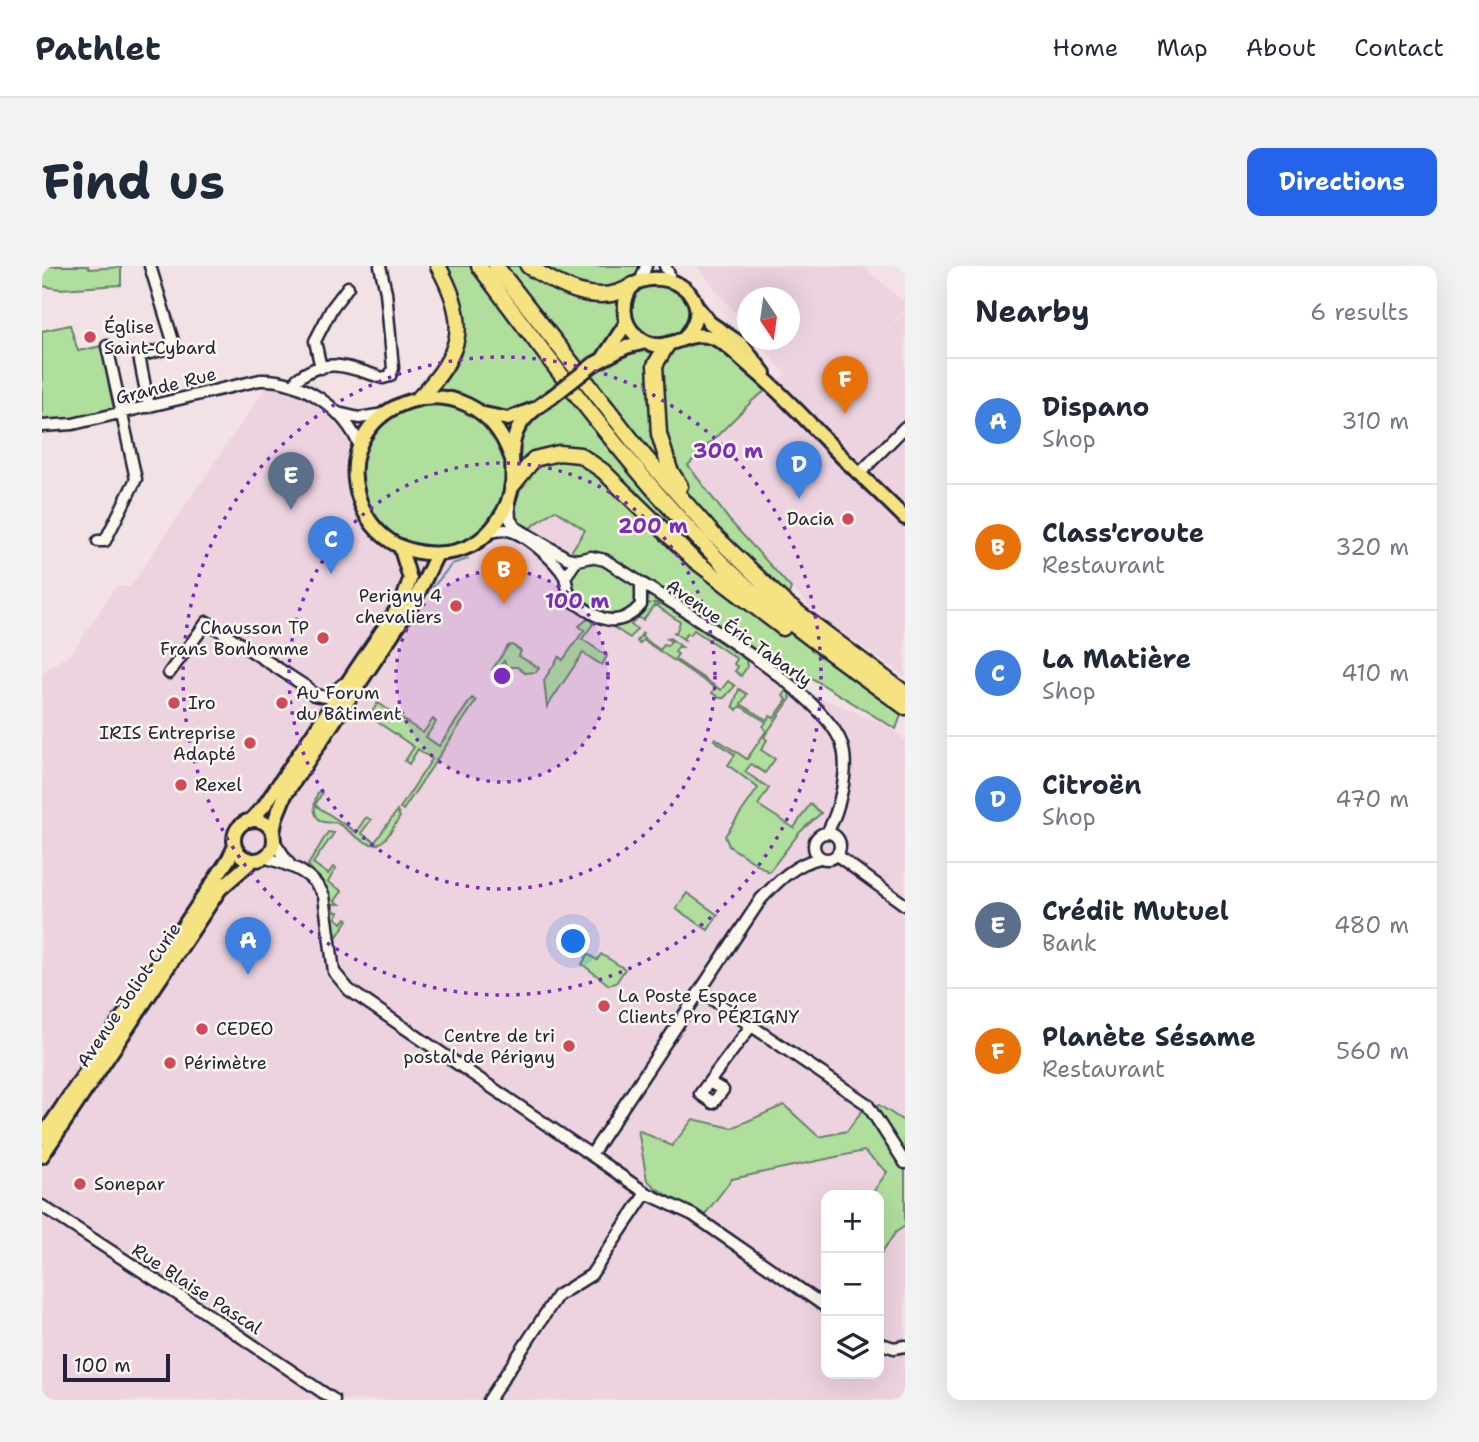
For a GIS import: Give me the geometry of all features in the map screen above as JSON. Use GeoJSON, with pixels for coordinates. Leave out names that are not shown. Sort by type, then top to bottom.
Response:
{"type":"FeatureCollection","features":[{"type":"Feature","properties":{"kind":"highway"},"geometry":{"type":"LineString","coordinates":[[419,398],[453,354],[459,326],[456,305],[438,266]]}},
{"type":"Feature","properties":{"kind":"highway"},"geometry":{"type":"LineString","coordinates":[[479,266],[553,365],[639,472],[708,549],[781,616],[905,702]]}},
{"type":"Feature","properties":{"kind":"highway"},"geometry":{"type":"LineString","coordinates":[[496,266],[646,458],[713,534],[783,602],[905,702]]}},
{"type":"Feature","properties":{"kind":"highway"},"geometry":{"type":"LineString","coordinates":[[528,266],[579,292],[593,295],[615,295],[640,276]]}},
{"type":"Feature","properties":{"kind":"highway"},"geometry":{"type":"LineString","coordinates":[[667,345],[655,365],[659,434],[670,470],[713,534]]}},
{"type":"Feature","properties":{"kind":"highway"},"geometry":{"type":"LineString","coordinates":[[511,491],[534,459],[559,453],[580,455],[603,471],[694,560],[742,598],[870,688],[905,702]]}},
{"type":"Feature","properties":{"kind":"main road"},"geometry":{"type":"LineString","coordinates":[[646,342],[638,337],[626,322],[625,303],[640,276],[667,270],[688,285],[696,298],[693,327],[686,336]]}},
{"type":"Feature","properties":{"kind":"main road"},"geometry":{"type":"LineString","coordinates":[[697,307],[710,323],[741,344],[770,382]]}},
{"type":"Feature","properties":{"kind":"main road"},"geometry":{"type":"LineString","coordinates":[[598,361],[626,322]]}},
{"type":"Feature","properties":{"kind":"main road"},"geometry":{"type":"LineString","coordinates":[[483,414],[508,419],[534,409],[598,361],[626,347],[646,342],[667,345],[686,336],[704,335],[722,342],[770,382],[905,518]]}},
{"type":"Feature","properties":{"kind":"main road"},"geometry":{"type":"LineString","coordinates":[[510,457],[500,432],[483,414],[463,402],[440,397],[419,398],[397,405],[373,425],[360,447],[355,474],[356,488],[363,511],[384,537],[400,546],[418,553],[437,554],[471,545],[499,520],[511,491],[510,457],[516,431],[534,409]]}},
{"type":"Feature","properties":{"kind":"main road"},"geometry":{"type":"LineString","coordinates":[[400,546],[409,572],[407,593],[264,806],[236,832],[235,846],[242,856],[259,859],[273,847],[276,817],[285,795],[415,600],[437,554]]}},
{"type":"Feature","properties":{"kind":"main road"},"geometry":{"type":"LineString","coordinates":[[250,821],[264,823],[273,837]]}},
{"type":"Feature","properties":{"kind":"main road","name":"Avenue Joliot Curie"},"geometry":{"type":"LineString","coordinates":[[42,1137],[235,846]]}},
{"type":"Feature","properties":{"kind":"main road","name":"Avenue Joliot Curie"},"geometry":{"type":"LineString","coordinates":[[42,1156],[220,889],[259,859]]}},
{"type":"Feature","properties":{"kind":"street"},"geometry":{"type":"LineString","coordinates":[[149,407],[139,356],[165,349],[173,341],[150,266]]}},
{"type":"Feature","properties":{"kind":"street"},"geometry":{"type":"LineString","coordinates":[[295,386],[297,379],[308,370],[336,365],[355,367],[383,378],[390,376],[393,368],[386,292],[380,266]]}},
{"type":"Feature","properties":{"kind":"street"},"geometry":{"type":"LineString","coordinates":[[321,368],[315,341],[332,308],[348,287]]}},
{"type":"Feature","properties":{"kind":"street"},"geometry":{"type":"LineString","coordinates":[[98,541],[105,541],[135,479],[107,346]]}},
{"type":"Feature","properties":{"kind":"street","name":"Grande Rue"},"geometry":{"type":"LineString","coordinates":[[42,426],[73,424],[260,380],[277,380],[295,386],[338,413],[351,428],[360,447]]}},
{"type":"Feature","properties":{"kind":"street","name":"Grande Rue"},"geometry":{"type":"LineString","coordinates":[[338,413],[359,418],[384,414]]}},
{"type":"Feature","properties":{"kind":"street"},"geometry":{"type":"LineString","coordinates":[[860,473],[905,427]]}},
{"type":"Feature","properties":{"kind":"street","name":"Avenue Éric Tabarly"},"geometry":{"type":"LineString","coordinates":[[511,491],[508,511],[515,527],[567,558],[577,560],[591,557],[605,560],[792,685],[828,720],[843,747],[845,765],[832,835]]}},
{"type":"Feature","properties":{"kind":"street"},"geometry":{"type":"LineString","coordinates":[[487,533],[512,531],[544,554],[561,568],[570,599],[608,620],[621,621],[632,615],[641,604],[641,584]]}},
{"type":"Feature","properties":{"kind":"street"},"geometry":{"type":"LineString","coordinates":[[565,577],[577,560]]}},
{"type":"Feature","properties":{"kind":"street"},"geometry":{"type":"LineString","coordinates":[[641,604],[669,602]]}},
{"type":"Feature","properties":{"kind":"street"},"geometry":{"type":"LineString","coordinates":[[169,673],[207,622],[308,688],[314,695],[329,696],[351,676]]}},
{"type":"Feature","properties":{"kind":"street"},"geometry":{"type":"LineString","coordinates":[[591,1155],[761,899],[783,876],[807,861],[828,859],[838,854],[841,846],[832,835],[819,836],[807,861]]}},
{"type":"Feature","properties":{"kind":"street"},"geometry":{"type":"LineString","coordinates":[[273,837],[290,865]]}},
{"type":"Feature","properties":{"kind":"street"},"geometry":{"type":"LineString","coordinates":[[814,848],[820,858]]}},
{"type":"Feature","properties":{"kind":"street"},"geometry":{"type":"LineString","coordinates":[[838,854],[905,905]]}},
{"type":"Feature","properties":{"kind":"street"},"geometry":{"type":"LineString","coordinates":[[259,859],[290,865],[319,885],[324,896],[334,972],[349,990],[646,1193],[693,1215],[821,1304]]}},
{"type":"Feature","properties":{"kind":"street"},"geometry":{"type":"LineString","coordinates":[[700,991],[867,1104],[905,1163]]}},
{"type":"Feature","properties":{"kind":"street"},"geometry":{"type":"LineString","coordinates":[[709,1082],[751,1026]]}},
{"type":"Feature","properties":{"kind":"street"},"geometry":{"type":"LineString","coordinates":[[489,1400],[557,1296],[591,1275],[646,1193]]}},
{"type":"Feature","properties":{"kind":"street","name":"Rue Blaise Pascal"},"geometry":{"type":"LineString","coordinates":[[42,1206],[334,1400]]}},
{"type":"Feature","properties":{"kind":"street"},"geometry":{"type":"LineString","coordinates":[[884,1345],[894,1348],[905,1346]]}},
{"type":"Feature","properties":{"kind":"shaded area"},"geometry":{"type":"Polygon","coordinates":[[[697,266],[863,266],[905,303],[905,309],[883,334],[905,311],[905,677],[817,615],[730,521],[688,464],[752,401],[784,375],[788,377],[765,350],[800,350],[800,287],[737,287],[737,316],[697,266]]]}},
{"type":"Feature","properties":{"kind":"shaded area"},"geometry":{"type":"Polygon","coordinates":[[[277,380],[338,413],[360,447],[487,533],[554,510],[586,530],[791,685],[884,724],[905,739],[905,1400],[42,1400],[42,673],[73,652],[116,586],[130,587],[268,384],[277,380]]]}},
{"type":"Feature","properties":{"kind":"green space"},"geometry":{"type":"Polygon","coordinates":[[[42,266],[88,266],[89,269],[121,267],[121,285],[60,289],[42,286],[42,266]]]}},
{"type":"Feature","properties":{"kind":"green space"},"geometry":{"type":"Polygon","coordinates":[[[438,266],[645,266],[643,277],[667,274],[688,285],[693,327],[773,385],[752,401],[688,465],[730,521],[791,588],[781,616],[904,707],[896,729],[808,676],[755,660],[669,602],[652,603],[664,605],[746,660],[747,667],[741,676],[735,671],[738,667],[734,664],[737,659],[694,630],[690,635],[687,633],[683,639],[673,632],[676,633],[680,622],[657,606],[654,606],[643,620],[637,617],[631,625],[637,629],[630,638],[613,627],[631,620],[642,607],[650,603],[641,605],[621,621],[586,610],[566,588],[571,567],[567,558],[585,530],[555,510],[523,533],[508,511],[487,533],[437,554],[400,546],[363,511],[355,474],[373,425],[424,393],[459,326],[438,266]],[[533,411],[496,418],[510,455],[533,411]]]}},
{"type":"Feature","properties":{"kind":"green space"},"geometry":{"type":"Polygon","coordinates":[[[70,325],[78,351],[102,346],[117,408],[61,421],[42,420],[42,331],[70,325]]]}},
{"type":"Feature","properties":{"kind":"green space"},"geometry":{"type":"Polygon","coordinates":[[[589,618],[593,624],[582,639],[607,656],[602,665],[583,653],[547,707],[544,680],[559,657],[563,660],[584,630],[579,626],[589,618]]]}},
{"type":"Feature","properties":{"kind":"green space"},"geometry":{"type":"Polygon","coordinates":[[[643,632],[642,637],[660,650],[664,645],[667,646],[671,641],[667,639],[670,638],[682,647],[678,647],[675,652],[678,654],[675,659],[721,690],[728,681],[735,686],[724,698],[720,698],[712,693],[715,688],[643,640],[639,644],[637,641],[643,632]]]}},
{"type":"Feature","properties":{"kind":"green space"},"geometry":{"type":"Polygon","coordinates":[[[512,645],[521,651],[519,656],[539,668],[536,672],[525,673],[517,667],[507,667],[504,661],[495,672],[492,670],[508,646],[512,645]]]}},
{"type":"Feature","properties":{"kind":"green space"},"geometry":{"type":"Polygon","coordinates":[[[739,689],[747,694],[741,704],[767,720],[770,716],[774,718],[787,700],[783,696],[787,690],[791,698],[764,737],[767,740],[761,750],[775,759],[765,773],[751,764],[745,772],[769,788],[758,805],[794,828],[810,804],[821,813],[800,832],[769,872],[729,846],[725,836],[758,788],[728,765],[735,755],[714,740],[715,738],[747,759],[766,731],[763,727],[766,722],[740,706],[737,710],[733,706],[739,689]]]}},
{"type":"Feature","properties":{"kind":"green space"},"geometry":{"type":"Polygon","coordinates":[[[472,698],[476,701],[403,810],[400,808],[432,759],[418,749],[409,764],[405,761],[414,747],[369,716],[378,703],[423,733],[433,719],[436,722],[426,737],[439,746],[472,698]]]}},
{"type":"Feature","properties":{"kind":"green space"},"geometry":{"type":"Polygon","coordinates":[[[319,791],[322,793],[315,805],[356,832],[366,817],[371,820],[361,833],[375,842],[397,811],[400,817],[383,841],[369,844],[337,823],[323,822],[318,818],[314,806],[319,791]]]}},
{"type":"Feature","properties":{"kind":"green space"},"geometry":{"type":"Polygon","coordinates":[[[328,832],[334,833],[313,863],[328,874],[333,867],[336,868],[328,882],[342,891],[335,901],[340,904],[333,904],[335,912],[339,912],[336,918],[342,923],[346,918],[348,920],[334,941],[326,887],[308,865],[328,832]]]}},
{"type":"Feature","properties":{"kind":"green space"},"geometry":{"type":"Polygon","coordinates":[[[687,893],[718,915],[708,930],[676,909],[687,893]]]}},
{"type":"Feature","properties":{"kind":"green space"},"geometry":{"type":"Polygon","coordinates":[[[588,954],[597,960],[601,954],[625,969],[616,983],[609,985],[582,964],[588,954]]]}},
{"type":"Feature","properties":{"kind":"green space"},"geometry":{"type":"Polygon","coordinates":[[[867,1104],[879,1105],[902,1120],[905,1119],[905,1226],[896,1232],[884,1249],[884,1190],[874,1190],[887,1172],[864,1151],[732,1179],[703,1217],[647,1180],[638,1130],[672,1146],[693,1119],[732,1128],[784,1105],[819,1137],[847,1131],[867,1104]]]}},
{"type":"Feature","properties":{"kind":"waterway"},"geometry":{"type":"LineString","coordinates":[[520,459],[521,439],[534,419]]}},
{"type":"Feature","properties":{"kind":"waterway"},"geometry":{"type":"LineString","coordinates":[[433,587],[452,564],[468,559]]}},
{"type":"Feature","properties":{"kind":"place","name":"Église Saint-Cybard"},"geometry":{"type":"Point","coordinates":[90,337]}},
{"type":"Feature","properties":{"kind":"place","name":"Planète Sésame"},"geometry":{"type":"Point","coordinates":[845,414]}},
{"type":"Feature","properties":{"kind":"place","name":"Citroën"},"geometry":{"type":"Point","coordinates":[799,499]}},
{"type":"Feature","properties":{"kind":"place","name":"Crédit Mutuel"},"geometry":{"type":"Point","coordinates":[291,510]}},
{"type":"Feature","properties":{"kind":"place","name":"Dacia"},"geometry":{"type":"Point","coordinates":[848,519]}},
{"type":"Feature","properties":{"kind":"place","name":"La Matière"},"geometry":{"type":"Point","coordinates":[331,574]}},
{"type":"Feature","properties":{"kind":"place","name":"Class'croute"},"geometry":{"type":"Point","coordinates":[504,604]}},
{"type":"Feature","properties":{"kind":"place","name":"Perigny 4 chevaliers"},"geometry":{"type":"Point","coordinates":[456,606]}},
{"type":"Feature","properties":{"kind":"place","name":"Chausson TP Frans Bonhomme"},"geometry":{"type":"Point","coordinates":[323,638]}},
{"type":"Feature","properties":{"kind":"place","name":"Iro"},"geometry":{"type":"Point","coordinates":[174,703]}},
{"type":"Feature","properties":{"kind":"place","name":"Au Forum du Bâtiment"},"geometry":{"type":"Point","coordinates":[282,703]}},
{"type":"Feature","properties":{"kind":"place","name":"IRIS Entreprise Adapté"},"geometry":{"type":"Point","coordinates":[250,743]}},
{"type":"Feature","properties":{"kind":"place","name":"Rexel"},"geometry":{"type":"Point","coordinates":[181,785]}},
{"type":"Feature","properties":{"kind":"place","name":"Dispano"},"geometry":{"type":"Point","coordinates":[248,975]}},
{"type":"Feature","properties":{"kind":"place","name":"La Poste Espace Clients Pro PÉRIGNY"},"geometry":{"type":"Point","coordinates":[604,1006]}},
{"type":"Feature","properties":{"kind":"place","name":"CEDEO"},"geometry":{"type":"Point","coordinates":[202,1029]}},
{"type":"Feature","properties":{"kind":"place","name":"Centre de tri postal de Périgny"},"geometry":{"type":"Point","coordinates":[569,1046]}},
{"type":"Feature","properties":{"kind":"place","name":"Périmètre"},"geometry":{"type":"Point","coordinates":[170,1063]}},
{"type":"Feature","properties":{"kind":"place","name":"Sonepar"},"geometry":{"type":"Point","coordinates":[80,1184]}}]}
